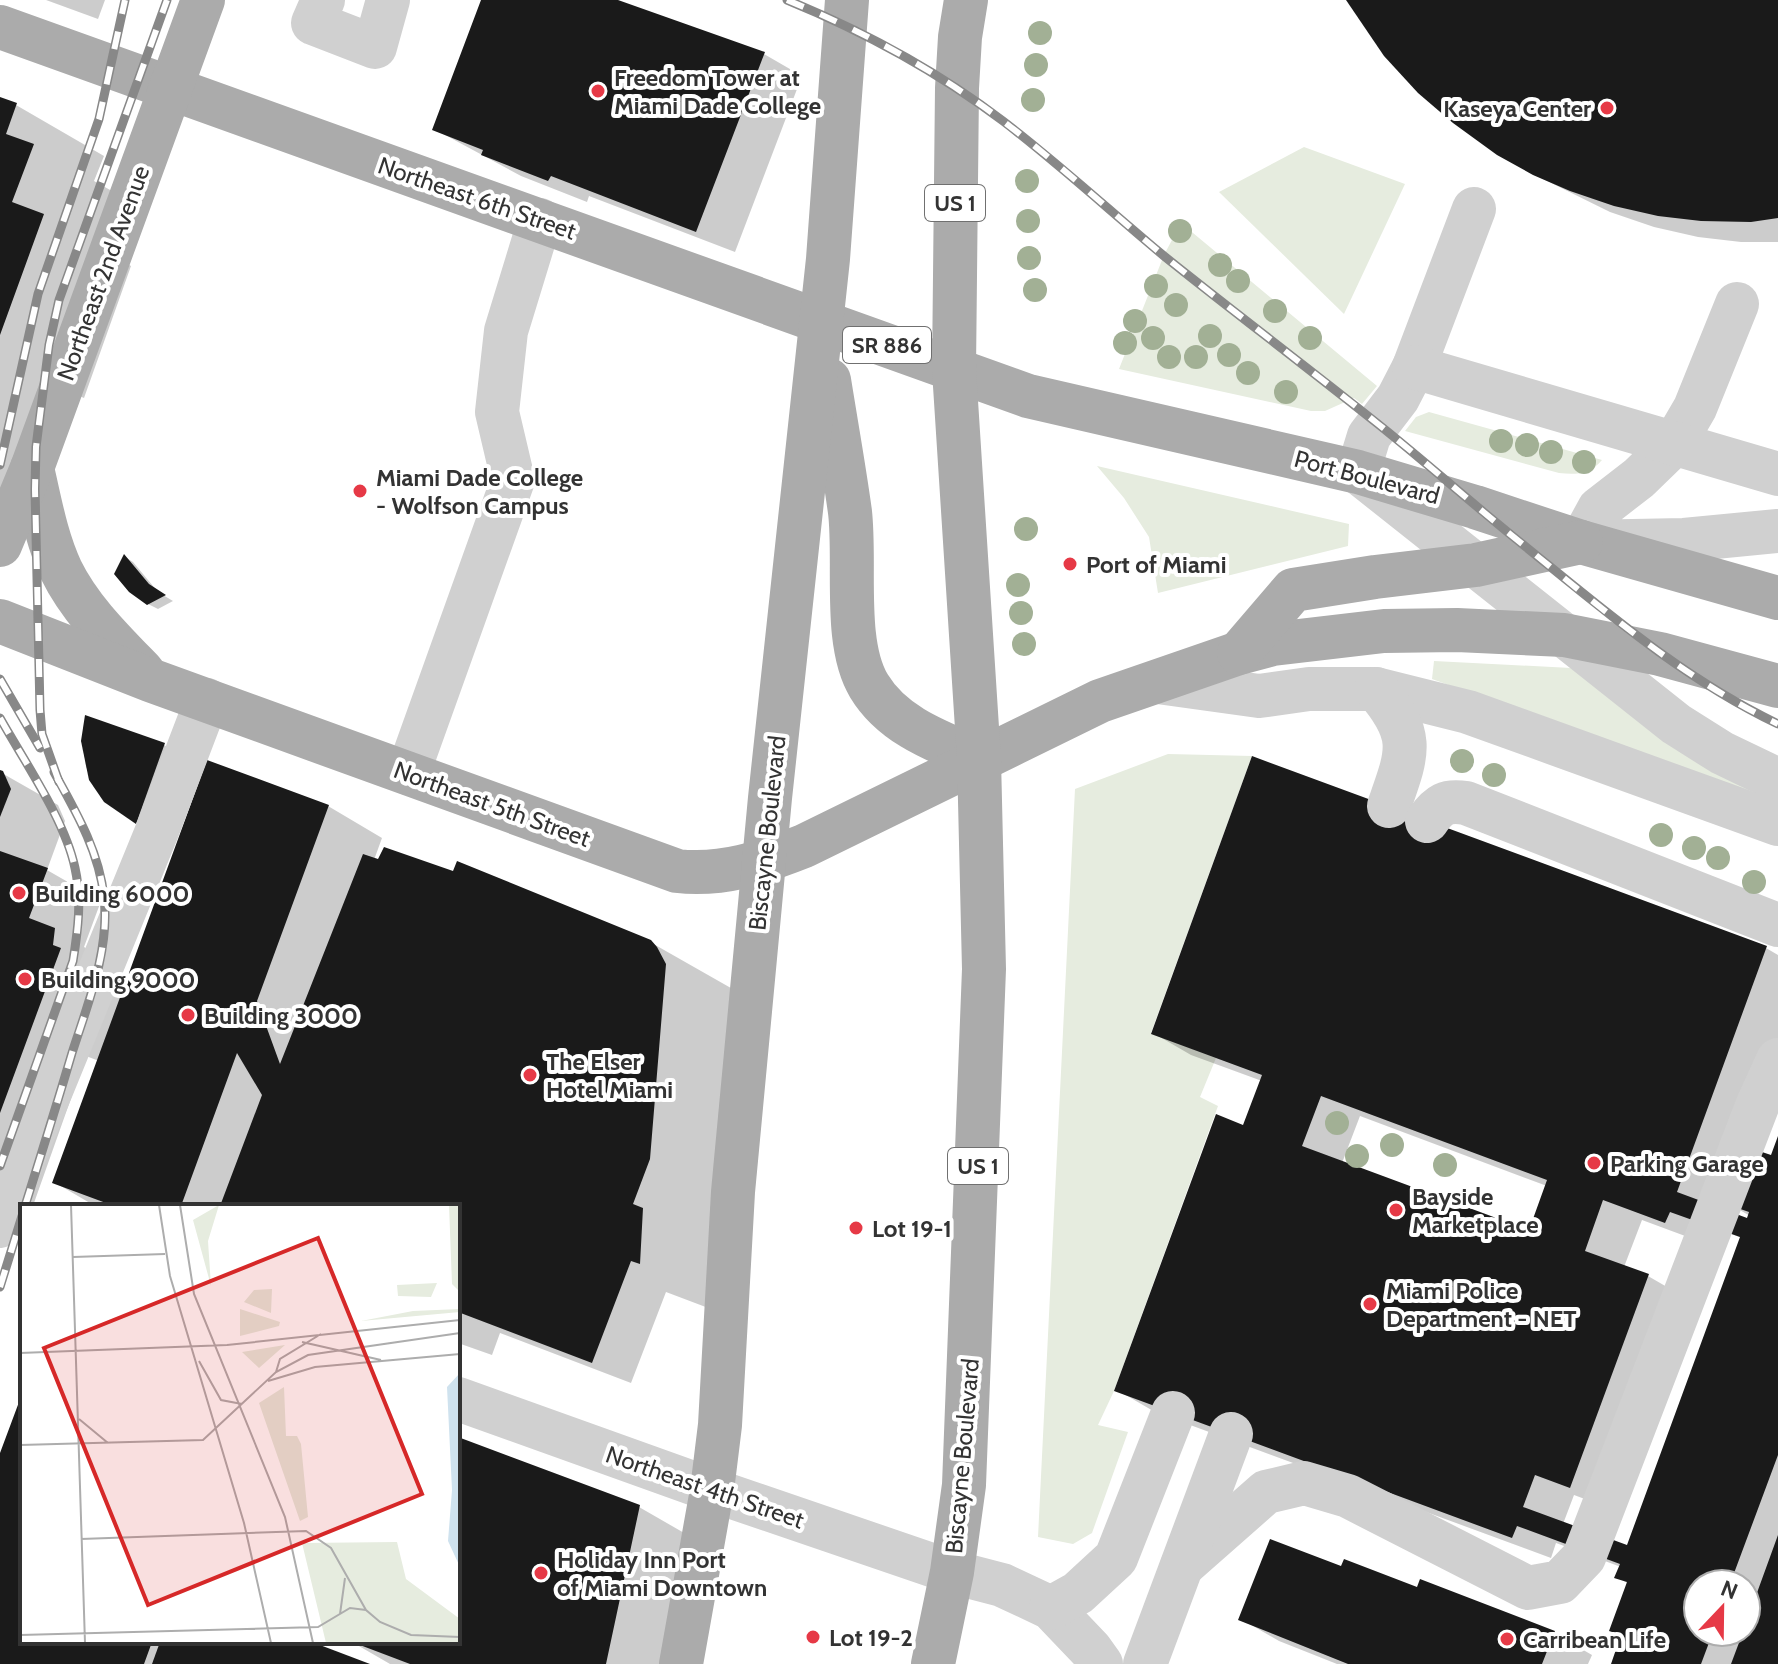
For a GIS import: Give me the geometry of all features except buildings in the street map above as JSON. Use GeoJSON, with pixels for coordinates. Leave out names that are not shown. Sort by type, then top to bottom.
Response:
{"type":"FeatureCollection","features":[{"type":"Feature","properties":{"kind":"main road","name":"Northeast 2nd Avenue"},"geometry":{"type":"LineString","coordinates":[[0,545],[32,468],[203,0]]}},
{"type":"Feature","properties":{"kind":"main road","name":"Biscayne Boulevard"},"geometry":{"type":"LineString","coordinates":[[681,1664],[712,1490],[720,1425],[733,1192],[764,862],[830,244],[847,0]]}},
{"type":"Feature","properties":{"kind":"main road","name":"Biscayne Boulevard"},"geometry":{"type":"LineString","coordinates":[[933,1664],[952,1572],[964,1485],[981,1110],[984,969],[979,759],[954,370],[957,88],[966,0]]}},
{"type":"Feature","properties":{"kind":"main road","name":"Northeast 6th Street"},"geometry":{"type":"LineString","coordinates":[[0,27],[954,370]]}},
{"type":"Feature","properties":{"kind":"main road"},"geometry":{"type":"LineString","coordinates":[[820,320],[850,515],[855,654],[869,686],[888,710],[932,739],[979,759],[1100,701],[1239,653],[1309,639],[1384,631],[1472,630],[1564,635],[1660,654],[1778,686]]}},
{"type":"Feature","properties":{"kind":"main road","name":"Port Boulevard"},"geometry":{"type":"LineString","coordinates":[[954,370],[1047,402],[1358,472],[1581,542],[1778,598]]}},
{"type":"Feature","properties":{"kind":"main road"},"geometry":{"type":"LineString","coordinates":[[32,468],[47,532],[75,595],[150,680]]}},
{"type":"Feature","properties":{"kind":"main road"},"geometry":{"type":"LineString","coordinates":[[1239,653],[1293,590],[1476,565],[1581,542]]}},
{"type":"Feature","properties":{"kind":"main road","name":"Northeast 5th Street"},"geometry":{"type":"LineString","coordinates":[[0,621],[150,680],[677,871],[700,874],[724,872],[764,862],[804,846],[979,759]]}},
{"type":"Feature","properties":{"kind":"street"},"geometry":{"type":"LineString","coordinates":[[323,0],[313,23],[375,47],[388,0]]}},
{"type":"Feature","properties":{"kind":"street"},"geometry":{"type":"LineString","coordinates":[[1474,209],[1414,367],[1398,398],[1369,436],[1358,472],[1676,724],[1722,753],[1778,780]]}},
{"type":"Feature","properties":{"kind":"street"},"geometry":{"type":"LineString","coordinates":[[408,773],[513,480],[497,412],[506,331],[540,220]]}},
{"type":"Feature","properties":{"kind":"street"},"geometry":{"type":"LineString","coordinates":[[1737,304],[1695,408],[1674,444],[1639,478],[1599,509],[1581,542],[1684,540],[1778,531]]}},
{"type":"Feature","properties":{"kind":"street"},"geometry":{"type":"LineString","coordinates":[[1414,367],[1778,474]]}},
{"type":"Feature","properties":{"kind":"street"},"geometry":{"type":"LineString","coordinates":[[1158,682],[1259,696],[1309,689],[1376,689],[1468,712],[1778,824]]}},
{"type":"Feature","properties":{"kind":"street"},"geometry":{"type":"LineString","coordinates":[[1376,689],[1394,712],[1406,738],[1404,764],[1408,813],[1448,801],[1466,803],[1778,925]]}},
{"type":"Feature","properties":{"kind":"street"},"geometry":{"type":"LineString","coordinates":[[20,1238],[0,1229],[18,1171],[207,700]]}},
{"type":"Feature","properties":{"kind":"street"},"geometry":{"type":"LineString","coordinates":[[1182,1566],[1266,1492],[1304,1483],[1348,1496],[1528,1588],[1560,1582],[1584,1557],[1758,1104],[1778,1060]]}},
{"type":"Feature","properties":{"kind":"street","name":"Northeast 4th Street"},"geometry":{"type":"LineString","coordinates":[[460,1400],[712,1490],[952,1572],[1002,1585],[1051,1608]]}},
{"type":"Feature","properties":{"kind":"street"},"geometry":{"type":"LineString","coordinates":[[1101,1664],[1051,1608],[1078,1593],[1116,1558],[1173,1413]]}},
{"type":"Feature","properties":{"kind":"street"},"geometry":{"type":"LineString","coordinates":[[1145,1664],[1231,1434]]}},
{"type":"Feature","properties":{"kind":"shaded area"},"geometry":{"type":"Polygon","coordinates":[[[1304,147],[1405,184],[1344,314],[1219,192],[1304,147]]]}},
{"type":"Feature","properties":{"kind":"shaded area"},"geometry":{"type":"Polygon","coordinates":[[[1181,223],[1377,386],[1362,404],[1354,398],[1325,411],[1311,411],[1119,369],[1164,255],[1181,223]]]}},
{"type":"Feature","properties":{"kind":"shaded area"},"geometry":{"type":"Polygon","coordinates":[[[1429,412],[1602,460],[1583,472],[1559,473],[1405,431],[1416,417],[1429,412]]]}},
{"type":"Feature","properties":{"kind":"shaded area"},"geometry":{"type":"Polygon","coordinates":[[[1097,466],[1349,524],[1348,546],[1158,593],[1149,537],[1124,498],[1097,466]]]}},
{"type":"Feature","properties":{"kind":"shaded area"},"geometry":{"type":"Polygon","coordinates":[[[1434,661],[1571,668],[1778,804],[1432,679],[1434,661]]]}},
{"type":"Feature","properties":{"kind":"shaded area"},"geometry":{"type":"Polygon","coordinates":[[[1168,754],[1252,756],[1151,1033],[1216,1058],[1200,1097],[1218,1106],[1114,1391],[1098,1425],[1128,1432],[1092,1533],[1073,1544],[1038,1537],[1075,789],[1168,754]]]}},
{"type":"Feature","properties":{"kind":"railway"},"geometry":{"type":"LineString","coordinates":[[0,465],[38,294],[99,119],[125,0]]}},
{"type":"Feature","properties":{"kind":"railway"},"geometry":{"type":"LineString","coordinates":[[59,782],[42,734],[40,710],[36,447],[49,345],[59,300],[167,0]]}},
{"type":"Feature","properties":{"kind":"railway"},"geometry":{"type":"LineString","coordinates":[[787,0],[899,53],[1003,121],[1164,256],[1378,424],[1616,620],[1710,686],[1778,724]]}},
{"type":"Feature","properties":{"kind":"railway"},"geometry":{"type":"LineString","coordinates":[[0,679],[40,748]]}},
{"type":"Feature","properties":{"kind":"railway"},"geometry":{"type":"LineString","coordinates":[[0,718],[62,830],[75,868],[79,903],[73,961],[0,1166]]}},
{"type":"Feature","properties":{"kind":"railway"},"geometry":{"type":"LineString","coordinates":[[26,1204],[91,996],[104,937],[104,897],[97,864],[85,832],[54,772]]}},
{"type":"Feature","properties":{"kind":"railway"},"geometry":{"type":"LineString","coordinates":[[0,1287],[20,1222]]}},
{"type":"Feature","properties":{"kind":"place","name":"Freedom Tower at Miami Dade College"},"geometry":{"type":"Point","coordinates":[598,91]}},
{"type":"Feature","properties":{"kind":"place","name":"Kaseya Center"},"geometry":{"type":"Point","coordinates":[1607,108]}},
{"type":"Feature","properties":{"kind":"place","name":"Miami Dade College - Wolfson Campus"},"geometry":{"type":"Point","coordinates":[360,491]}},
{"type":"Feature","properties":{"kind":"place","name":"Port of Miami"},"geometry":{"type":"Point","coordinates":[1070,564]}},
{"type":"Feature","properties":{"kind":"place","name":"Building 6000"},"geometry":{"type":"Point","coordinates":[19,893]}},
{"type":"Feature","properties":{"kind":"place","name":"Building 9000"},"geometry":{"type":"Point","coordinates":[25,979]}},
{"type":"Feature","properties":{"kind":"place","name":"Building 3000"},"geometry":{"type":"Point","coordinates":[188,1015]}},
{"type":"Feature","properties":{"kind":"place","name":"The Elser Hotel Miami"},"geometry":{"type":"Point","coordinates":[530,1075]}},
{"type":"Feature","properties":{"kind":"place","name":"Parking Garage"},"geometry":{"type":"Point","coordinates":[1594,1163]}},
{"type":"Feature","properties":{"kind":"place","name":"Bayside Marketplace"},"geometry":{"type":"Point","coordinates":[1396,1210]}},
{"type":"Feature","properties":{"kind":"place","name":"Lot 19-1"},"geometry":{"type":"Point","coordinates":[856,1228]}},
{"type":"Feature","properties":{"kind":"place","name":"Miami Police Department - NET"},"geometry":{"type":"Point","coordinates":[1370,1304]}},
{"type":"Feature","properties":{"kind":"place","name":"Holiday Inn Port of Miami Downtown"},"geometry":{"type":"Point","coordinates":[541,1573]}},
{"type":"Feature","properties":{"kind":"place","name":"Lot 19-2"},"geometry":{"type":"Point","coordinates":[813,1637]}},
{"type":"Feature","properties":{"kind":"place","name":"Carribean Life"},"geometry":{"type":"Point","coordinates":[1507,1639]}}]}
